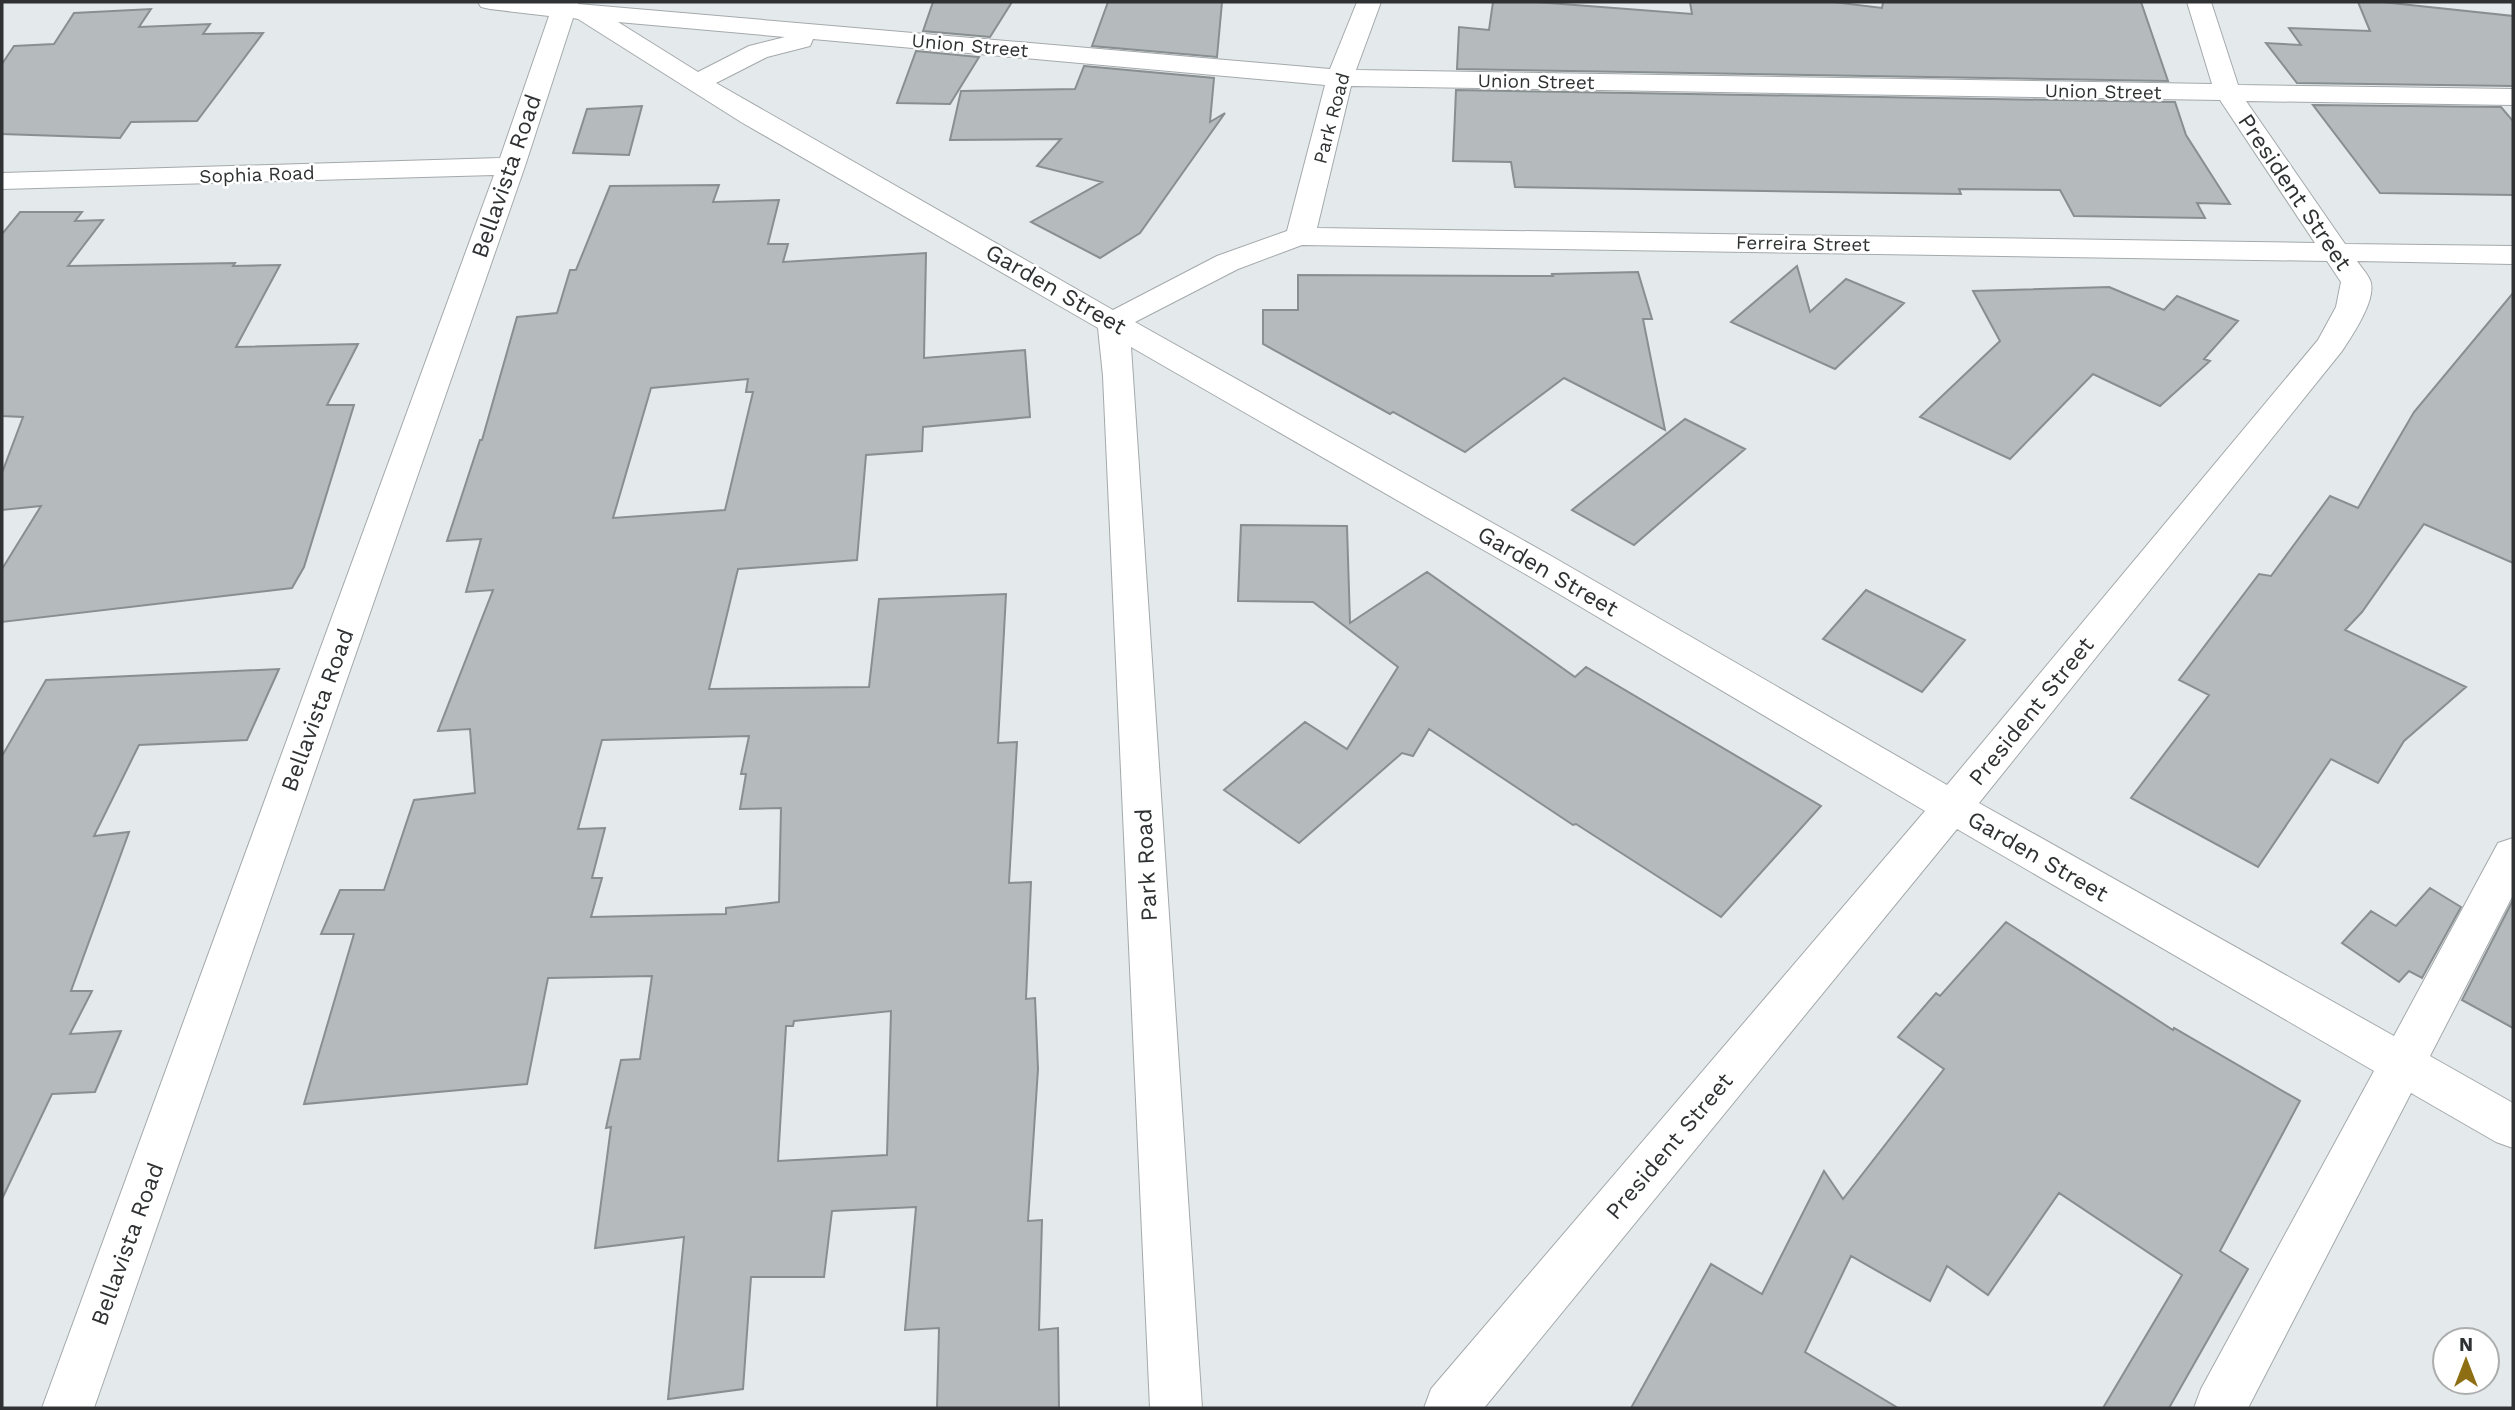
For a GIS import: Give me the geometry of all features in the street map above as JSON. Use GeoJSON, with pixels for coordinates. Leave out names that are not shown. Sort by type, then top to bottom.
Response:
{"type":"FeatureCollection","features":[{"type":"Feature","properties":{"kind":"street","name":"Union Street"},"geometry":{"type":"LineString","coordinates":[[490,2],[1340,78],[2513,97]]}},
{"type":"Feature","properties":{"kind":"street","name":"Park Road"},"geometry":{"type":"LineString","coordinates":[[1300,236],[1340,78],[1369,2]]}},
{"type":"Feature","properties":{"kind":"street","name":"President Street"},"geometry":{"type":"LineString","coordinates":[[1450,1408],[1952,807],[2331,344],[2356,300],[2356,282],[2228,93],[2199,2]]}},
{"type":"Feature","properties":{"kind":"street","name":"Garden Street"},"geometry":{"type":"LineString","coordinates":[[570,8],[1540,566],[1952,807],[2513,1126]]}},
{"type":"Feature","properties":{"kind":"street","name":"Bellavista Road"},"geometry":{"type":"LineString","coordinates":[[68,1408],[570,8]]}},
{"type":"Feature","properties":{"kind":"street"},"geometry":{"type":"LineString","coordinates":[[697,83],[731,64],[779,45],[807,40],[887,38]]}},
{"type":"Feature","properties":{"kind":"street","name":"Sophia Road"},"geometry":{"type":"LineString","coordinates":[[2,181],[512,166]]}},
{"type":"Feature","properties":{"kind":"street","name":"Ferreira Street"},"geometry":{"type":"LineString","coordinates":[[1113,322],[1234,259],[1268,244],[1300,236],[2513,256]]}},
{"type":"Feature","properties":{"kind":"street","name":"Park Road"},"geometry":{"type":"LineString","coordinates":[[1113,322],[1119,376],[1176,1408]]}},
{"type":"Feature","properties":{"kind":"street"},"geometry":{"type":"LineString","coordinates":[[2220,1408],[2513,855]]}},
{"type":"Feature","properties":{"kind":"building"},"geometry":{"type":"Polygon","coordinates":[[[933,2],[1012,2],[990,37],[923,31],[933,2]]]}},
{"type":"Feature","properties":{"kind":"building"},"geometry":{"type":"Polygon","coordinates":[[[1108,2],[1222,2],[1217,57],[1092,46],[1108,2]]]}},
{"type":"Feature","properties":{"kind":"building"},"geometry":{"type":"Polygon","coordinates":[[[1493,2],[1536,2],[1692,14],[1690,2],[1833,2],[1882,8],[1883,2],[2141,2],[2168,81],[1457,69],[1459,27],[1489,30],[1493,2]]]}},
{"type":"Feature","properties":{"kind":"building"},"geometry":{"type":"Polygon","coordinates":[[[2358,2],[2382,2],[2513,16],[2513,86],[2297,83],[2266,43],[2301,45],[2289,28],[2370,31],[2358,2]]]}},
{"type":"Feature","properties":{"kind":"building"},"geometry":{"type":"Polygon","coordinates":[[[151,9],[139,27],[210,24],[203,34],[263,33],[197,121],[131,122],[120,138],[2,134],[2,64],[14,46],[54,44],[74,13],[151,9]]]}},
{"type":"Feature","properties":{"kind":"building"},"geometry":{"type":"Polygon","coordinates":[[[916,51],[979,57],[950,104],[897,103],[916,51]]]}},
{"type":"Feature","properties":{"kind":"building"},"geometry":{"type":"Polygon","coordinates":[[[1084,66],[1214,78],[1210,122],[1225,113],[1140,233],[1100,258],[1031,222],[1102,182],[1037,166],[1061,139],[950,140],[961,91],[1075,89],[1084,66]]]}},
{"type":"Feature","properties":{"kind":"building"},"geometry":{"type":"Polygon","coordinates":[[[1456,90],[2175,102],[2186,135],[2230,204],[2197,203],[2205,218],[2074,216],[2060,190],[1959,189],[1961,194],[1515,187],[1511,162],[1453,161],[1456,90]]]}},
{"type":"Feature","properties":{"kind":"building"},"geometry":{"type":"Polygon","coordinates":[[[2313,105],[2501,107],[2513,121],[2513,195],[2380,193],[2313,105]]]}},
{"type":"Feature","properties":{"kind":"building"},"geometry":{"type":"Polygon","coordinates":[[[642,106],[629,155],[573,153],[587,109],[642,106]]]}},
{"type":"Feature","properties":{"kind":"building"},"geometry":{"type":"Polygon","coordinates":[[[719,185],[713,202],[779,200],[768,244],[788,244],[783,262],[926,253],[924,358],[1025,350],[1030,417],[923,427],[922,451],[866,455],[857,560],[738,569],[709,689],[869,687],[879,599],[1006,594],[998,743],[1017,742],[1009,883],[1031,882],[1026,999],[1035,998],[1038,1069],[1028,1221],[1042,1220],[1039,1330],[1058,1328],[1059,1408],[937,1408],[939,1328],[905,1330],[916,1207],[832,1211],[824,1277],[751,1277],[743,1389],[668,1399],[684,1237],[595,1248],[611,1127],[606,1128],[621,1060],[640,1059],[652,976],[548,978],[527,1084],[304,1104],[354,934],[321,934],[340,890],[384,890],[414,800],[475,793],[470,729],[438,731],[493,590],[466,592],[481,539],[447,541],[482,440],[517,317],[557,313],[570,270],[576,270],[610,186],[719,185]],[[748,379],[651,388],[613,518],[725,510],[753,392],[746,392],[748,379]],[[749,736],[602,740],[578,829],[605,828],[592,878],[602,878],[591,917],[726,914],[726,908],[779,902],[781,808],[740,809],[746,774],[741,774],[749,736]],[[891,1011],[794,1021],[793,1026],[786,1026],[778,1161],[887,1155],[891,1011]]]}},
{"type":"Feature","properties":{"kind":"building"},"geometry":{"type":"Polygon","coordinates":[[[20,212],[82,212],[75,221],[103,220],[68,266],[235,263],[233,266],[280,265],[236,347],[358,344],[327,405],[354,405],[304,567],[292,588],[2,622],[2,569],[41,506],[2,510],[2,473],[23,417],[2,416],[2,234],[20,212]]]}},
{"type":"Feature","properties":{"kind":"building"},"geometry":{"type":"Polygon","coordinates":[[[1797,266],[1810,312],[1846,279],[1904,303],[1835,369],[1731,322],[1797,266]]]}},
{"type":"Feature","properties":{"kind":"building"},"geometry":{"type":"Polygon","coordinates":[[[1638,272],[1652,319],[1643,319],[1665,430],[1564,378],[1465,452],[1263,344],[1263,310],[1298,310],[1298,275],[1553,276],[1552,274],[1638,272]]]}},
{"type":"Feature","properties":{"kind":"building"},"geometry":{"type":"Polygon","coordinates":[[[2109,287],[2164,310],[2177,296],[2238,321],[2204,359],[2210,361],[2160,406],[2093,374],[2010,459],[1920,417],[2000,341],[1973,291],[2109,287]]]}},
{"type":"Feature","properties":{"kind":"building"},"geometry":{"type":"Polygon","coordinates":[[[2513,293],[2513,563],[2424,524],[2362,612],[2345,630],[2466,687],[2404,741],[2378,783],[2331,759],[2258,867],[2131,798],[2209,695],[2179,680],[2259,574],[2271,576],[2330,496],[2358,508],[2414,412],[2513,293]]]}},
{"type":"Feature","properties":{"kind":"building"},"geometry":{"type":"Polygon","coordinates":[[[1685,419],[1745,449],[1634,545],[1572,510],[1685,419]]]}},
{"type":"Feature","properties":{"kind":"building"},"geometry":{"type":"Polygon","coordinates":[[[1241,525],[1347,526],[1350,623],[1427,572],[1575,677],[1586,667],[1821,806],[1721,917],[1576,824],[1573,825],[1429,729],[1413,756],[1402,753],[1299,843],[1224,790],[1305,722],[1347,749],[1398,667],[1313,602],[1238,601],[1241,525]]]}},
{"type":"Feature","properties":{"kind":"building"},"geometry":{"type":"Polygon","coordinates":[[[1866,590],[1965,640],[1922,692],[1823,639],[1866,590]]]}},
{"type":"Feature","properties":{"kind":"building"},"geometry":{"type":"Polygon","coordinates":[[[279,669],[247,740],[139,745],[94,836],[129,832],[71,991],[92,991],[70,1034],[121,1031],[95,1092],[52,1094],[2,1199],[2,756],[46,680],[279,669]]]}},
{"type":"Feature","properties":{"kind":"building"},"geometry":{"type":"Polygon","coordinates":[[[2430,888],[2461,907],[2422,978],[2409,971],[2399,982],[2342,943],[2371,911],[2396,926],[2430,888]]]}},
{"type":"Feature","properties":{"kind":"building"},"geometry":{"type":"Polygon","coordinates":[[[2513,900],[2513,1028],[2462,1000],[2513,900]]]}},
{"type":"Feature","properties":{"kind":"building"},"geometry":{"type":"Polygon","coordinates":[[[2006,922],[2173,1030],[2174,1028],[2300,1101],[2220,1251],[2248,1269],[2169,1408],[2103,1408],[2182,1275],[2059,1193],[1988,1295],[1947,1266],[1930,1301],[1851,1256],[1805,1352],[1898,1408],[1631,1408],[1711,1264],[1762,1294],[1824,1171],[1843,1199],[1944,1069],[1898,1037],[1936,993],[1940,996],[2006,922]]]}}]}
